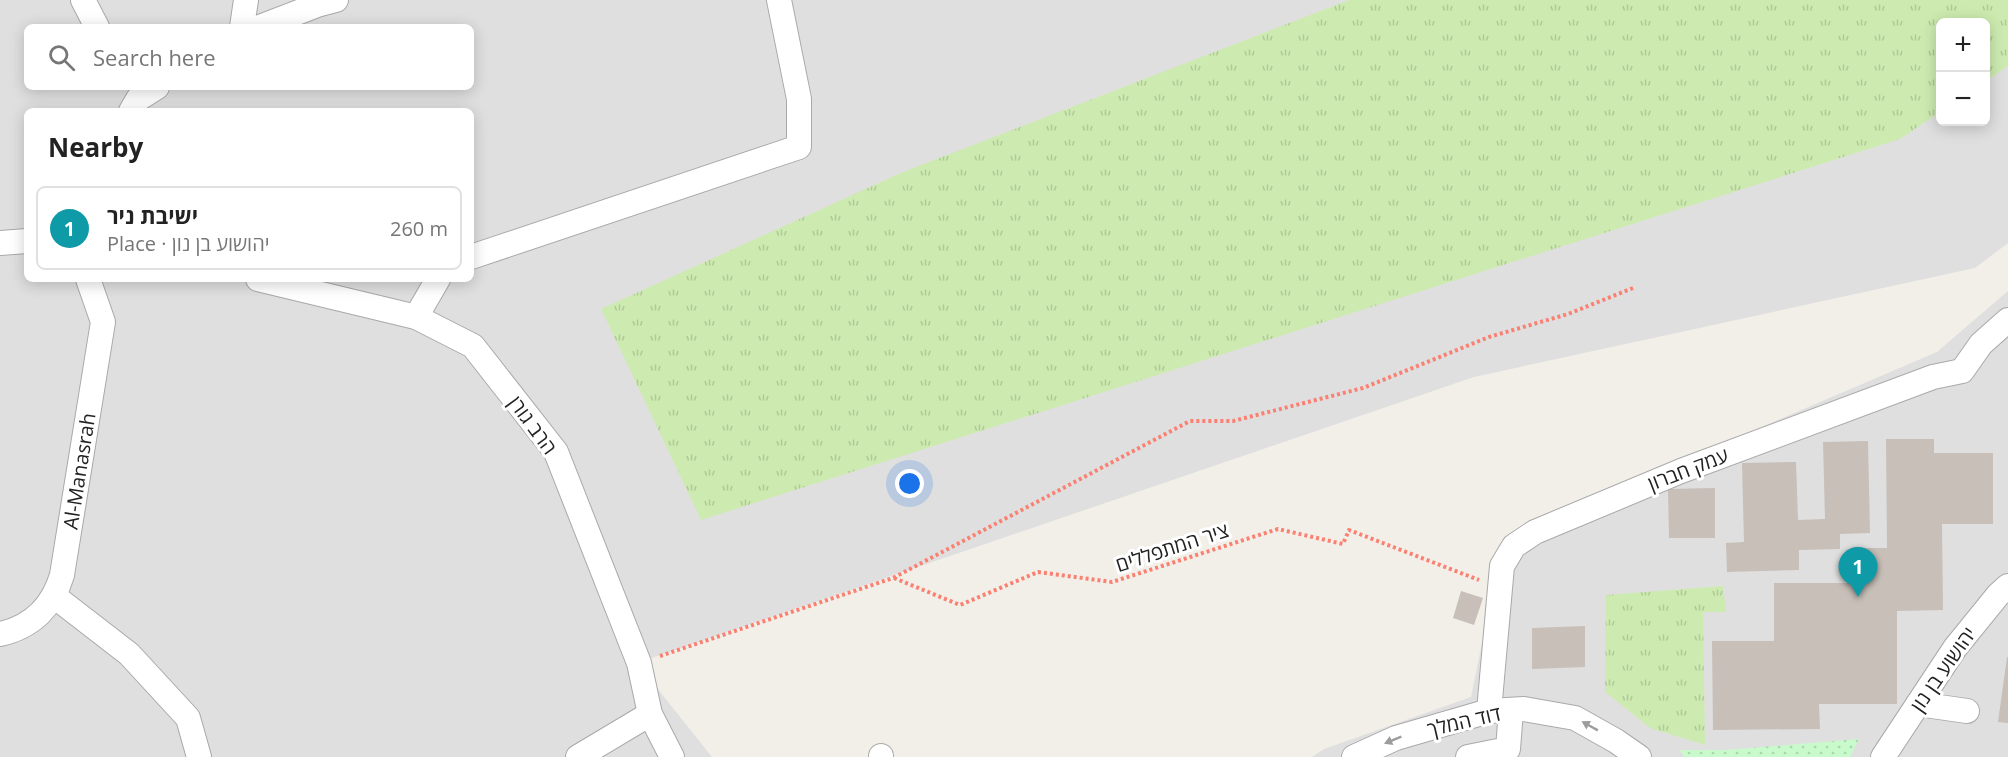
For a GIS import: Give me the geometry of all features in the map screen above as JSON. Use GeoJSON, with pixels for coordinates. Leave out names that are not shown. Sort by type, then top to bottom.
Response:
{"type":"FeatureCollection","features":[{"type":"Feature","properties":{"kind":"street"},"geometry":{"type":"LineString","coordinates":[[83,0],[95,24]]}},
{"type":"Feature","properties":{"kind":"street"},"geometry":{"type":"LineString","coordinates":[[242,24],[246,0]]}},
{"type":"Feature","properties":{"kind":"street"},"geometry":{"type":"LineString","coordinates":[[268,24],[336,0]]}},
{"type":"Feature","properties":{"kind":"street"},"geometry":{"type":"LineString","coordinates":[[474,256],[799,147],[799,99],[779,0]]}},
{"type":"Feature","properties":{"kind":"street"},"geometry":{"type":"LineString","coordinates":[[0,243],[24,241]]}},
{"type":"Feature","properties":{"kind":"street","name":"Al-Manasrah"},"geometry":{"type":"LineString","coordinates":[[0,634],[24,626],[36,618],[54,596],[62,574],[103,322],[89,282]]}},
{"type":"Feature","properties":{"kind":"street","name":"הרב גורן"},"geometry":{"type":"LineString","coordinates":[[270,282],[416,317],[473,345],[556,452],[639,663],[650,714],[672,757]]}},
{"type":"Feature","properties":{"kind":"street"},"geometry":{"type":"LineString","coordinates":[[416,317],[436,282]]}},
{"type":"Feature","properties":{"kind":"street","name":"עמק חברון"},"geometry":{"type":"LineString","coordinates":[[1468,757],[1508,749],[1500,710],[1500,588],[1502,566],[1514,546],[1534,532],[1692,467],[1933,377],[1962,371],[1981,344],[2008,320]]}},
{"type":"Feature","properties":{"kind":"street","name":"יהושוע בן נון"},"geometry":{"type":"LineString","coordinates":[[1883,757],[1955,648],[2008,586]]}},
{"type":"Feature","properties":{"kind":"street"},"geometry":{"type":"LineString","coordinates":[[54,596],[129,654],[188,718],[199,757]]}},
{"type":"Feature","properties":{"kind":"street"},"geometry":{"type":"LineString","coordinates":[[1917,704],[1967,711]]}},
{"type":"Feature","properties":{"kind":"street","name":"דוד המלך"},"geometry":{"type":"LineString","coordinates":[[1362,756],[1396,738],[1500,710],[1524,709],[1575,718],[1639,757]]}},
{"type":"Feature","properties":{"kind":"street"},"geometry":{"type":"LineString","coordinates":[[578,757],[650,714]]}},
{"type":"Feature","properties":{"kind":"path"},"geometry":{"type":"LineString","coordinates":[[639,663],[893,578],[1190,421],[1233,421],[1363,388],[1490,337],[1568,314],[1633,288]]}},
{"type":"Feature","properties":{"kind":"path","name":"ציר המתפללים"},"geometry":{"type":"LineString","coordinates":[[893,578],[960,605],[1038,572],[1112,582],[1278,529],[1343,544],[1349,530],[1500,588]]}},
{"type":"Feature","properties":{"kind":"shaded area"},"geometry":{"type":"Polygon","coordinates":[[[0,0],[2008,0],[2008,243],[1975,268],[1474,377],[637,663],[712,757],[0,757],[0,0]]]}},
{"type":"Feature","properties":{"kind":"shaded area"},"geometry":{"type":"Polygon","coordinates":[[[2008,291],[2008,757],[1312,757],[1324,749],[1471,697],[1504,537],[1937,352],[2008,291]]]}},
{"type":"Feature","properties":{"kind":"green space"},"geometry":{"type":"Polygon","coordinates":[[[1349,0],[2008,0],[2008,66],[1990,78],[1990,18],[1936,18],[1936,115],[1900,139],[701,520],[601,309],[903,172],[1349,0]]]}},
{"type":"Feature","properties":{"kind":"green space"},"geometry":{"type":"Polygon","coordinates":[[[1723,586],[1726,612],[1703,612],[1705,745],[1650,728],[1605,692],[1606,595],[1723,586]]]}},
{"type":"Feature","properties":{"kind":"green space"},"geometry":{"type":"Polygon","coordinates":[[[1859,739],[1850,757],[1684,757],[1680,750],[1726,750],[1859,739]]]}},
{"type":"Feature","properties":{"kind":"building"},"geometry":{"type":"Polygon","coordinates":[[[1886,439],[1934,439],[1934,453],[1993,453],[1993,524],[1942,524],[1943,610],[1897,611],[1897,704],[1819,704],[1820,729],[1713,730],[1712,641],[1774,641],[1774,583],[1851,583],[1851,548],[1887,548],[1886,439]]]}},
{"type":"Feature","properties":{"kind":"building"},"geometry":{"type":"Polygon","coordinates":[[[1868,441],[1870,533],[1840,534],[1840,549],[1799,550],[1799,570],[1727,572],[1726,543],[1744,542],[1742,463],[1796,462],[1798,520],[1825,519],[1823,442],[1868,441]]]}},
{"type":"Feature","properties":{"kind":"building"},"geometry":{"type":"Polygon","coordinates":[[[1715,488],[1715,538],[1669,538],[1668,489],[1715,488]]]}},
{"type":"Feature","properties":{"kind":"building"},"geometry":{"type":"Polygon","coordinates":[[[1461,591],[1483,598],[1474,625],[1453,618],[1461,591]]]}},
{"type":"Feature","properties":{"kind":"building"},"geometry":{"type":"Polygon","coordinates":[[[1585,626],[1585,667],[1532,669],[1532,628],[1585,626]]]}},
{"type":"Feature","properties":{"kind":"building"},"geometry":{"type":"Polygon","coordinates":[[[2008,657],[2008,723],[1998,722],[2008,657]]]}},
{"type":"Feature","properties":{"kind":"place","name":"ישיבת ניר"},"geometry":{"type":"Point","coordinates":[1858,597]}}]}
